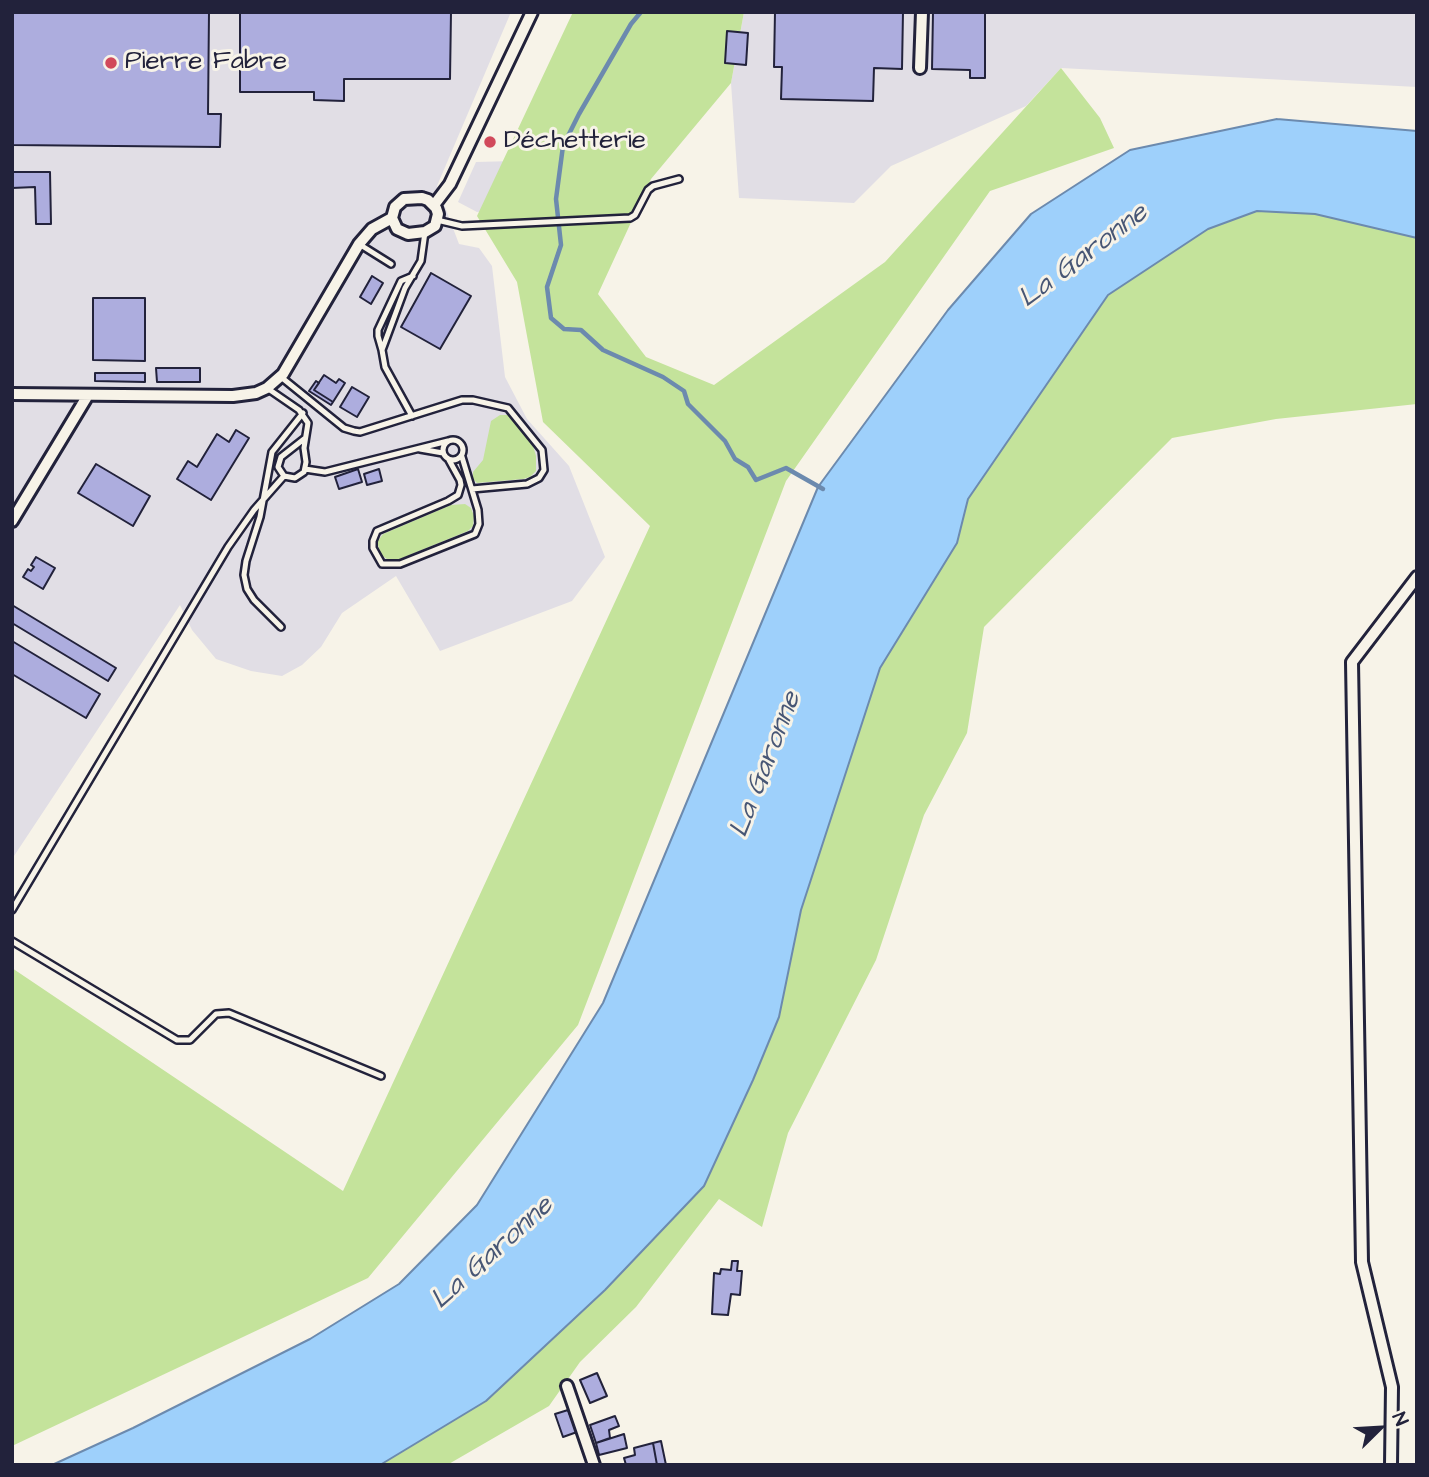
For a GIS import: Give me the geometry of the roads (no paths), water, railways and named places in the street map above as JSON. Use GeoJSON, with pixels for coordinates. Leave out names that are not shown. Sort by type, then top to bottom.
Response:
{"type":"FeatureCollection","features":[{"type":"Feature","properties":{"kind":"street"},"geometry":{"type":"LineString","coordinates":[[434,205],[450,184],[532,12]]}},
{"type":"Feature","properties":{"kind":"street"},"geometry":{"type":"LineString","coordinates":[[920,68],[922,12]]}},
{"type":"Feature","properties":{"kind":"street"},"geometry":{"type":"LineString","coordinates":[[422,198],[434,205],[438,214],[430,230],[402,232],[394,224],[392,218],[395,206],[404,199],[422,198]]}},
{"type":"Feature","properties":{"kind":"street"},"geometry":{"type":"LineString","coordinates":[[12,394],[233,396],[256,393],[267,388],[281,377],[359,244],[372,229],[392,218]]}},
{"type":"Feature","properties":{"kind":"street"},"geometry":{"type":"LineString","coordinates":[[12,521],[88,395]]}},
{"type":"Feature","properties":{"kind":"street"},"geometry":{"type":"LineString","coordinates":[[1391,1465],[1392,1387],[1362,1262],[1352,662],[1417,577]]}},
{"type":"Feature","properties":{"kind":"street"},"geometry":{"type":"LineString","coordinates":[[567,1386],[594,1465]]}},
{"type":"Feature","properties":{"kind":"lane"},"geometry":{"type":"LineString","coordinates":[[437,220],[462,226],[630,218],[653,186],[679,179]]}},
{"type":"Feature","properties":{"kind":"lane"},"geometry":{"type":"LineString","coordinates":[[412,416],[385,366],[382,350],[412,276],[421,261],[425,232]]}},
{"type":"Feature","properties":{"kind":"lane"},"geometry":{"type":"LineString","coordinates":[[359,244],[391,264]]}},
{"type":"Feature","properties":{"kind":"lane"},"geometry":{"type":"LineString","coordinates":[[281,377],[349,430],[360,432],[463,400],[508,408],[540,445],[544,456],[544,470],[536,481],[527,484],[472,489]]}},
{"type":"Feature","properties":{"kind":"lane"},"geometry":{"type":"LineString","coordinates":[[267,388],[303,413],[308,423],[304,439],[306,469],[295,478],[284,476],[278,467],[281,457],[304,439]]}},
{"type":"Feature","properties":{"kind":"lane"},"geometry":{"type":"LineString","coordinates":[[281,627],[254,600],[247,590],[244,575],[272,452],[303,413]]}},
{"type":"Feature","properties":{"kind":"lane"},"geometry":{"type":"LineString","coordinates":[[306,469],[325,472],[448,441],[457,440],[461,443],[464,452],[462,457],[479,517],[475,534],[400,564],[386,565],[378,560],[373,541],[377,531],[448,501],[458,495],[461,485],[443,453],[417,449]]}},
{"type":"Feature","properties":{"kind":"lane"},"geometry":{"type":"LineString","coordinates":[[443,453],[444,444],[448,441]]}},
{"type":"Feature","properties":{"kind":"lane"},"geometry":{"type":"LineString","coordinates":[[449,460],[462,457]]}},
{"type":"Feature","properties":{"kind":"lane"},"geometry":{"type":"LineString","coordinates":[[12,910],[228,547],[284,476]]}},
{"type":"Feature","properties":{"kind":"lane"},"geometry":{"type":"LineString","coordinates":[[12,942],[177,1040],[190,1040],[216,1014],[229,1013],[381,1076]]}},
{"type":"Feature","properties":{"kind":"water","name":"La Garonne"},"geometry":{"type":"Polygon","coordinates":[[[1277,119],[1417,131],[1417,238],[1315,214],[1257,211],[1208,229],[1108,295],[968,499],[957,543],[880,668],[801,910],[779,1017],[704,1186],[605,1290],[486,1401],[380,1465],[52,1465],[133,1428],[310,1339],[399,1284],[477,1205],[603,1003],[818,487],[948,310],[1031,214],[1130,150],[1277,119]]]}},
{"type":"Feature","properties":{"kind":"waterway"},"geometry":{"type":"LineString","coordinates":[[641,12],[631,24],[563,146],[556,199],[561,245],[547,287],[551,318],[564,329],[581,330],[603,350],[663,377],[684,391],[688,404],[725,441],[735,459],[748,467],[756,480],[786,468],[823,489]]}},
{"type":"Feature","properties":{"kind":"place","name":"Pierre Fabre"},"geometry":{"type":"Point","coordinates":[111,63]}},
{"type":"Feature","properties":{"kind":"place","name":"Déchetterie"},"geometry":{"type":"Point","coordinates":[490,142]}}]}
